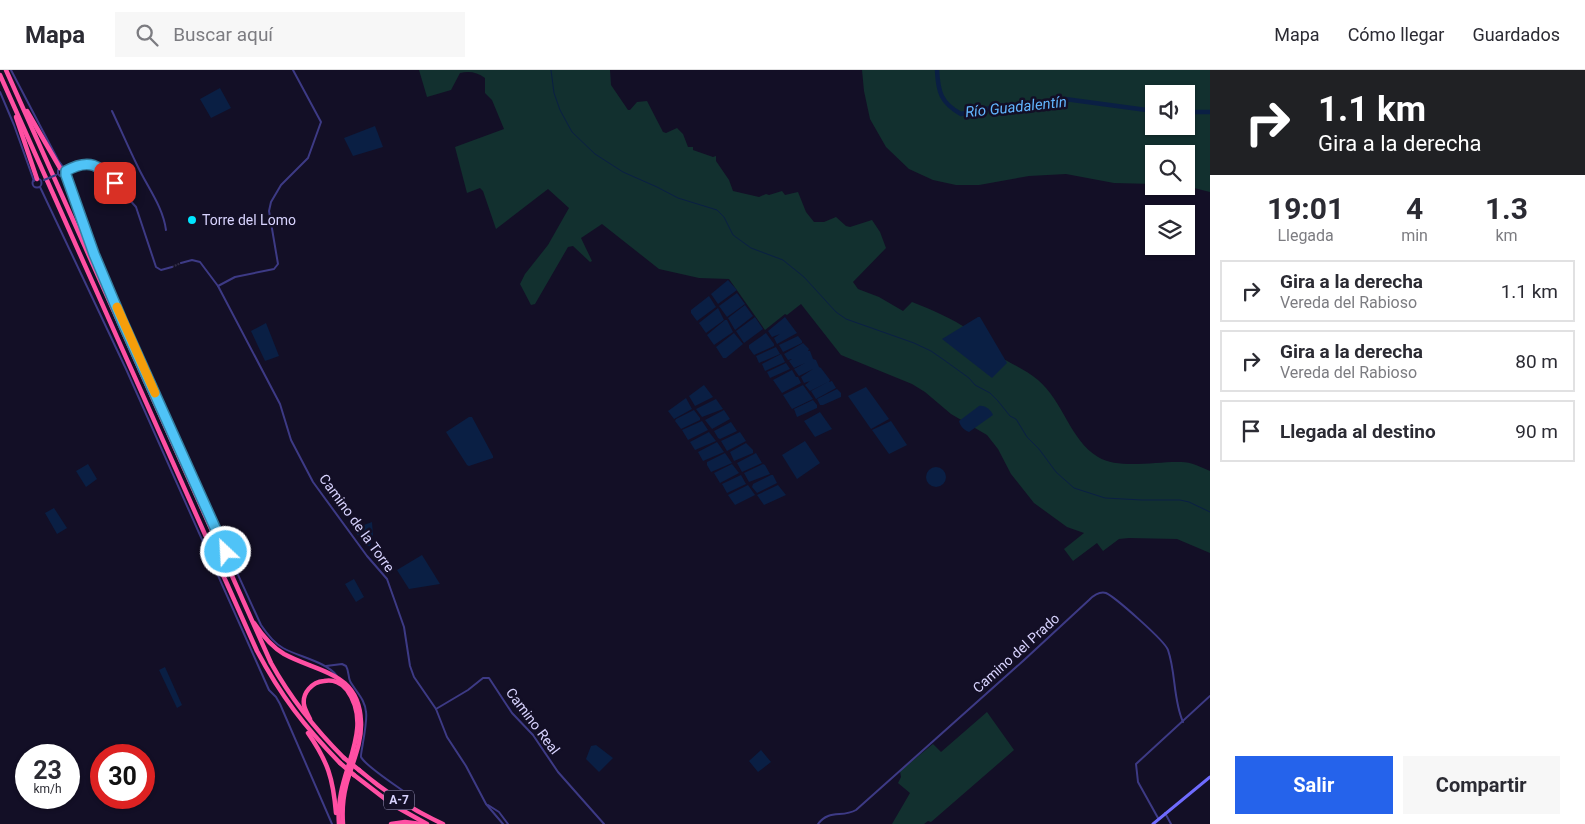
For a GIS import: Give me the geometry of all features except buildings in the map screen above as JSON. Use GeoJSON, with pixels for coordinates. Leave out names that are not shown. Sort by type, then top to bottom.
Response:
{"type":"FeatureCollection","features":[{"type":"Feature","properties":{"kind":"highway","name":"A-7"},"geometry":{"type":"LineString","coordinates":[[6,70],[248,613],[281,681],[311,723],[344,758],[392,796],[421,814],[443,824]]}},
{"type":"Feature","properties":{"kind":"highway","name":"A-7"},"geometry":{"type":"LineString","coordinates":[[0,75],[257,650],[271,677],[302,723],[340,763],[393,805],[427,824]]}},
{"type":"Feature","properties":{"kind":"highway"},"geometry":{"type":"LineString","coordinates":[[16,92],[57,166],[62,168]]}},
{"type":"Feature","properties":{"kind":"highway"},"geometry":{"type":"LineString","coordinates":[[10,99],[39,180]]}},
{"type":"Feature","properties":{"kind":"highway"},"geometry":{"type":"LineString","coordinates":[[248,613],[260,632],[275,647],[283,653],[328,669],[346,684],[355,696],[360,710],[360,740],[343,798],[340,824]]}},
{"type":"Feature","properties":{"kind":"highway"},"geometry":{"type":"LineString","coordinates":[[311,723],[304,700],[307,691],[312,685],[329,680],[340,684],[346,689],[353,702],[358,719],[355,743],[341,793],[340,824]]}},
{"type":"Feature","properties":{"kind":"highway"},"geometry":{"type":"LineString","coordinates":[[302,723],[328,766],[340,824]]}},
{"type":"Feature","properties":{"kind":"highway"},"geometry":{"type":"LineString","coordinates":[[391,824],[405,822],[421,824]]}},
{"type":"Feature","properties":{"kind":"main road"},"geometry":{"type":"LineString","coordinates":[[1153,824],[1210,777]]}},
{"type":"Feature","properties":{"kind":"street"},"geometry":{"type":"LineString","coordinates":[[11,70],[62,168],[67,170],[90,164],[104,171],[136,207],[156,267],[161,270],[172,267]]}},
{"type":"Feature","properties":{"kind":"street"},"geometry":{"type":"LineString","coordinates":[[218,286],[234,277],[277,267],[278,261],[269,211],[271,202],[281,185],[308,158],[321,122],[293,70]]}},
{"type":"Feature","properties":{"kind":"street"},"geometry":{"type":"LineString","coordinates":[[0,92],[40,186],[126,369],[268,690],[276,697],[280,704],[332,824]]}},
{"type":"Feature","properties":{"kind":"street"},"geometry":{"type":"LineString","coordinates":[[112,111],[138,168],[155,198],[166,230]]}},
{"type":"Feature","properties":{"kind":"street"},"geometry":{"type":"LineString","coordinates":[[57,175],[58,170],[62,168]]}},
{"type":"Feature","properties":{"kind":"street"},"geometry":{"type":"LineString","coordinates":[[67,170],[66,175],[94,254],[123,323],[251,606],[261,625],[275,643],[313,664]]}},
{"type":"Feature","properties":{"kind":"street"},"geometry":{"type":"LineString","coordinates":[[40,186],[35,186],[39,180],[57,175],[66,175]]}},
{"type":"Feature","properties":{"kind":"street","name":"Camino de la Torre"},"geometry":{"type":"LineString","coordinates":[[181,263],[192,260],[200,262],[218,286],[278,401],[291,440],[313,482],[386,579],[404,627],[410,666],[414,677],[436,710],[447,737],[466,766],[486,804],[503,824]]}},
{"type":"Feature","properties":{"kind":"street","name":"Camino del Prado"},"geometry":{"type":"LineString","coordinates":[[818,824],[828,815],[848,813],[856,810],[1099,593],[1106,594],[1116,601],[1142,622],[1166,646],[1183,722]]}},
{"type":"Feature","properties":{"kind":"street"},"geometry":{"type":"LineString","coordinates":[[328,669],[342,664],[346,666],[350,682],[358,692],[366,709],[366,730],[361,757],[368,765],[410,796]]}},
{"type":"Feature","properties":{"kind":"street"},"geometry":{"type":"LineString","coordinates":[[328,669],[336,666]]}},
{"type":"Feature","properties":{"kind":"street"},"geometry":{"type":"LineString","coordinates":[[336,666],[336,675]]}},
{"type":"Feature","properties":{"kind":"street","name":"Camino Real"},"geometry":{"type":"LineString","coordinates":[[436,710],[483,678],[490,678],[512,713],[537,740],[558,772],[604,824]]}},
{"type":"Feature","properties":{"kind":"street"},"geometry":{"type":"LineString","coordinates":[[1159,819],[1138,782],[1136,764],[1210,696]]}},
{"type":"Feature","properties":{"kind":"street"},"geometry":{"type":"LineString","coordinates":[[486,804],[499,812],[508,824]]}},
{"type":"Feature","properties":{"kind":"street"},"geometry":{"type":"LineString","coordinates":[[1165,813],[1171,824]]}},
{"type":"Feature","properties":{"kind":"green space"},"geometry":{"type":"Polygon","coordinates":[[[419,70],[610,70],[611,85],[628,110],[637,102],[647,101],[663,132],[666,133],[677,128],[683,134],[688,147],[693,147],[693,150],[713,157],[716,156],[716,161],[729,180],[733,191],[759,197],[782,191],[785,195],[798,192],[806,212],[814,222],[824,222],[836,217],[846,226],[850,227],[872,220],[880,232],[886,248],[853,282],[858,289],[879,297],[903,311],[912,302],[963,326],[995,354],[1038,380],[1054,398],[1080,441],[1098,457],[1107,461],[1128,464],[1185,462],[1210,471],[1210,553],[1177,539],[1129,538],[1119,539],[1103,551],[1097,543],[1073,561],[1064,549],[1084,533],[1067,527],[1034,503],[1011,474],[998,449],[987,435],[951,414],[925,392],[912,384],[841,355],[801,304],[765,330],[729,279],[699,278],[659,269],[602,224],[581,238],[592,261],[590,262],[573,246],[568,247],[535,304],[531,305],[520,284],[525,274],[548,245],[569,208],[548,189],[496,229],[483,191],[480,188],[467,193],[455,147],[504,129],[492,100],[485,93],[485,78],[473,72],[460,73],[451,90],[427,97],[419,70]]]}},
{"type":"Feature","properties":{"kind":"green space"},"geometry":{"type":"Polygon","coordinates":[[[862,70],[1210,70],[1210,192],[1195,188],[1195,145],[1145,145],[1145,184],[1114,183],[1066,174],[1029,176],[979,185],[956,185],[933,180],[909,169],[886,147],[870,119],[862,70]]]}},
{"type":"Feature","properties":{"kind":"green space"},"geometry":{"type":"Polygon","coordinates":[[[987,712],[1014,750],[931,822],[928,821],[924,824],[892,824],[910,793],[898,783],[901,777],[900,771],[933,744],[941,752],[987,712]]]}},
{"type":"Feature","properties":{"kind":"water"},"geometry":{"type":"Polygon","coordinates":[[[220,88],[231,108],[211,118],[200,99],[220,88]]]}},
{"type":"Feature","properties":{"kind":"water"},"geometry":{"type":"Polygon","coordinates":[[[375,126],[383,147],[353,156],[344,138],[375,126]]]}},
{"type":"Feature","properties":{"kind":"water"},"geometry":{"type":"Polygon","coordinates":[[[728,280],[737,290],[718,304],[711,294],[728,280]]]}},
{"type":"Feature","properties":{"kind":"water"},"geometry":{"type":"Polygon","coordinates":[[[737,293],[745,304],[727,317],[719,306],[737,293]]]}},
{"type":"Feature","properties":{"kind":"water"},"geometry":{"type":"Polygon","coordinates":[[[709,296],[716,307],[697,321],[691,310],[709,296]]]}},
{"type":"Feature","properties":{"kind":"water"},"geometry":{"type":"Polygon","coordinates":[[[745,305],[753,316],[735,330],[728,318],[745,305]]]}},
{"type":"Feature","properties":{"kind":"water"},"geometry":{"type":"Polygon","coordinates":[[[718,308],[724,320],[706,333],[699,323],[718,308]]]}},
{"type":"Feature","properties":{"kind":"water"},"geometry":{"type":"Polygon","coordinates":[[[755,317],[763,329],[744,343],[736,331],[755,317]]]}},
{"type":"Feature","properties":{"kind":"water"},"geometry":{"type":"Polygon","coordinates":[[[785,317],[797,333],[777,344],[774,338],[780,334],[772,337],[768,331],[785,317]]]}},
{"type":"Feature","properties":{"kind":"water"},"geometry":{"type":"Polygon","coordinates":[[[980,317],[1007,363],[992,378],[942,339],[980,317]]]}},
{"type":"Feature","properties":{"kind":"water"},"geometry":{"type":"Polygon","coordinates":[[[727,320],[733,332],[714,345],[707,335],[727,320]]]}},
{"type":"Feature","properties":{"kind":"water"},"geometry":{"type":"Polygon","coordinates":[[[266,323],[279,356],[265,361],[251,331],[266,323]]]}},
{"type":"Feature","properties":{"kind":"water"},"geometry":{"type":"Polygon","coordinates":[[[734,333],[743,344],[726,358],[723,358],[716,347],[734,333]]]}},
{"type":"Feature","properties":{"kind":"water"},"geometry":{"type":"Polygon","coordinates":[[[766,333],[774,346],[754,355],[749,345],[766,333]]]}},
{"type":"Feature","properties":{"kind":"water"},"geometry":{"type":"Polygon","coordinates":[[[798,336],[802,343],[783,352],[779,345],[798,336]]]}},
{"type":"Feature","properties":{"kind":"water"},"geometry":{"type":"Polygon","coordinates":[[[803,343],[830,380],[829,382],[832,381],[836,388],[816,399],[811,391],[828,382],[810,391],[805,385],[810,381],[804,383],[801,377],[813,369],[799,376],[794,369],[805,363],[794,368],[789,361],[792,359],[788,360],[784,354],[803,343]]]}},
{"type":"Feature","properties":{"kind":"water"},"geometry":{"type":"Polygon","coordinates":[[[776,347],[780,354],[759,363],[756,356],[776,347]]]}},
{"type":"Feature","properties":{"kind":"water"},"geometry":{"type":"Polygon","coordinates":[[[781,354],[785,362],[765,371],[762,364],[781,354]]]}},
{"type":"Feature","properties":{"kind":"water"},"geometry":{"type":"Polygon","coordinates":[[[786,363],[790,369],[770,378],[767,372],[786,363]]]}},
{"type":"Feature","properties":{"kind":"water"},"geometry":{"type":"Polygon","coordinates":[[[792,370],[801,383],[782,393],[773,380],[792,370]]]}},
{"type":"Feature","properties":{"kind":"water"},"geometry":{"type":"Polygon","coordinates":[[[704,385],[713,397],[695,406],[689,396],[704,385]]]}},
{"type":"Feature","properties":{"kind":"water"},"geometry":{"type":"Polygon","coordinates":[[[803,385],[813,399],[792,409],[783,395],[803,385]]]}},
{"type":"Feature","properties":{"kind":"water"},"geometry":{"type":"Polygon","coordinates":[[[866,387],[889,419],[871,429],[848,396],[866,387]]]}},
{"type":"Feature","properties":{"kind":"water"},"geometry":{"type":"Polygon","coordinates":[[[837,389],[841,393],[841,397],[820,405],[817,399],[837,389]]]}},
{"type":"Feature","properties":{"kind":"water"},"geometry":{"type":"Polygon","coordinates":[[[686,398],[692,409],[674,419],[668,411],[686,398]]]}},
{"type":"Feature","properties":{"kind":"water"},"geometry":{"type":"Polygon","coordinates":[[[716,399],[723,409],[702,417],[696,409],[716,399]]]}},
{"type":"Feature","properties":{"kind":"water"},"geometry":{"type":"Polygon","coordinates":[[[813,400],[817,408],[797,417],[794,409],[813,400]]]}},
{"type":"Feature","properties":{"kind":"water"},"geometry":{"type":"Polygon","coordinates":[[[979,406],[987,408],[993,415],[969,432],[962,428],[959,421],[979,406]]]}},
{"type":"Feature","properties":{"kind":"water"},"geometry":{"type":"Polygon","coordinates":[[[694,410],[700,420],[681,429],[675,421],[676,419],[694,410]]]}},
{"type":"Feature","properties":{"kind":"water"},"geometry":{"type":"Polygon","coordinates":[[[724,410],[730,419],[712,429],[705,420],[724,410]]]}},
{"type":"Feature","properties":{"kind":"water"},"geometry":{"type":"Polygon","coordinates":[[[820,412],[832,429],[815,437],[804,421],[820,412]]]}},
{"type":"Feature","properties":{"kind":"water"},"geometry":{"type":"Polygon","coordinates":[[[472,417],[493,458],[469,466],[446,432],[472,417]]]}},
{"type":"Feature","properties":{"kind":"water"},"geometry":{"type":"Polygon","coordinates":[[[702,421],[708,430],[688,440],[682,430],[702,421]]]}},
{"type":"Feature","properties":{"kind":"water"},"geometry":{"type":"Polygon","coordinates":[[[891,421],[907,445],[889,454],[872,430],[891,421]]]}},
{"type":"Feature","properties":{"kind":"water"},"geometry":{"type":"Polygon","coordinates":[[[731,422],[737,431],[720,439],[718,438],[714,431],[731,422]]]}},
{"type":"Feature","properties":{"kind":"water"},"geometry":{"type":"Polygon","coordinates":[[[709,432],[716,441],[695,450],[690,442],[709,432]]]}},
{"type":"Feature","properties":{"kind":"water"},"geometry":{"type":"Polygon","coordinates":[[[740,432],[746,441],[727,451],[721,441],[740,432]]]}},
{"type":"Feature","properties":{"kind":"water"},"geometry":{"type":"Polygon","coordinates":[[[805,441],[820,463],[797,479],[782,455],[805,441]]]}},
{"type":"Feature","properties":{"kind":"water"},"geometry":{"type":"Polygon","coordinates":[[[717,442],[724,452],[703,461],[698,452],[717,442]]]}},
{"type":"Feature","properties":{"kind":"water"},"geometry":{"type":"Polygon","coordinates":[[[746,443],[753,450],[753,453],[734,461],[730,452],[746,443]]]}},
{"type":"Feature","properties":{"kind":"water"},"geometry":{"type":"Polygon","coordinates":[[[725,453],[732,463],[711,472],[707,462],[725,453]]]}},
{"type":"Feature","properties":{"kind":"water"},"geometry":{"type":"Polygon","coordinates":[[[756,453],[762,463],[742,472],[737,463],[756,453]]]}},
{"type":"Feature","properties":{"kind":"water"},"geometry":{"type":"Polygon","coordinates":[[[88,464],[97,479],[86,487],[76,471],[88,464]]]}},
{"type":"Feature","properties":{"kind":"water"},"geometry":{"type":"Polygon","coordinates":[[[732,464],[739,473],[720,483],[714,473],[732,464]]]}},
{"type":"Feature","properties":{"kind":"water"},"geometry":{"type":"Polygon","coordinates":[[[763,464],[770,474],[749,482],[744,473],[763,464]]]}},
{"type":"Feature","properties":{"kind":"water"},"geometry":{"type":"Polygon","coordinates":[[[936,467],[943,470],[946,477],[943,484],[936,487],[929,484],[926,477],[929,470],[936,467]]]}},
{"type":"Feature","properties":{"kind":"water"},"geometry":{"type":"Polygon","coordinates":[[[741,475],[746,484],[727,493],[722,484],[741,475]]]}},
{"type":"Feature","properties":{"kind":"water"},"geometry":{"type":"Polygon","coordinates":[[[773,475],[777,483],[757,493],[752,487],[753,484],[773,475]]]}},
{"type":"Feature","properties":{"kind":"water"},"geometry":{"type":"Polygon","coordinates":[[[748,485],[755,495],[735,505],[728,495],[748,485]]]}},
{"type":"Feature","properties":{"kind":"water"},"geometry":{"type":"Polygon","coordinates":[[[778,485],[786,495],[764,505],[757,495],[778,485]]]}},
{"type":"Feature","properties":{"kind":"water"},"geometry":{"type":"Polygon","coordinates":[[[54,508],[67,528],[57,534],[45,513],[54,508]]]}},
{"type":"Feature","properties":{"kind":"water"},"geometry":{"type":"Polygon","coordinates":[[[372,522],[373,535],[370,546],[366,546],[353,529],[372,522]]]}},
{"type":"Feature","properties":{"kind":"water"},"geometry":{"type":"Polygon","coordinates":[[[422,555],[440,584],[409,589],[397,570],[422,555]]]}},
{"type":"Feature","properties":{"kind":"water"},"geometry":{"type":"Polygon","coordinates":[[[354,579],[364,597],[356,602],[345,584],[354,579]]]}},
{"type":"Feature","properties":{"kind":"water"},"geometry":{"type":"Polygon","coordinates":[[[165,667],[182,705],[177,708],[159,670],[165,667]]]}},
{"type":"Feature","properties":{"kind":"water"},"geometry":{"type":"Polygon","coordinates":[[[596,745],[613,758],[599,772],[586,759],[591,746],[596,745]]]}},
{"type":"Feature","properties":{"kind":"water"},"geometry":{"type":"Polygon","coordinates":[[[761,750],[771,762],[758,772],[749,761],[761,750]]]}},
{"type":"Feature","properties":{"kind":"waterway"},"geometry":{"type":"LineString","coordinates":[[551,70],[554,93],[560,110],[572,132],[595,154],[623,172],[678,198],[717,210],[724,217],[733,235],[751,248],[783,260],[804,277],[836,312],[846,319],[914,343],[944,360],[969,378],[975,385],[990,393],[1010,416],[1016,419],[1027,437],[1039,449],[1056,472],[1074,488],[1105,498],[1180,500],[1210,512]]}},
{"type":"Feature","properties":{"kind":"waterway","name":"Río Guadalentín"},"geometry":{"type":"LineString","coordinates":[[937,70],[938,85],[942,96],[949,106],[961,114],[995,107],[1048,103],[1065,99],[1145,110]]}},
{"type":"Feature","properties":{"kind":"waterway","name":"Río Guadalentín"},"geometry":{"type":"LineString","coordinates":[[1195,112],[1210,112]]}},
{"type":"Feature","properties":{"kind":"tunnel"},"geometry":{"type":"LineString","coordinates":[[172,267],[181,263]]}},
{"type":"Feature","properties":{"kind":"slow traffic"},"geometry":{"type":"LineString","coordinates":[[117,307],[155,393]]}},
{"type":"Feature","properties":{"kind":"place","name":"Torre del Lomo"},"geometry":{"type":"Point","coordinates":[192,220]}},
{"type":"Feature","properties":{"kind":"route"},"geometry":{"type":"LineString","coordinates":[[115,183],[104,171],[90,164],[74,167],[66,171],[94,254],[226,552]]}}]}
